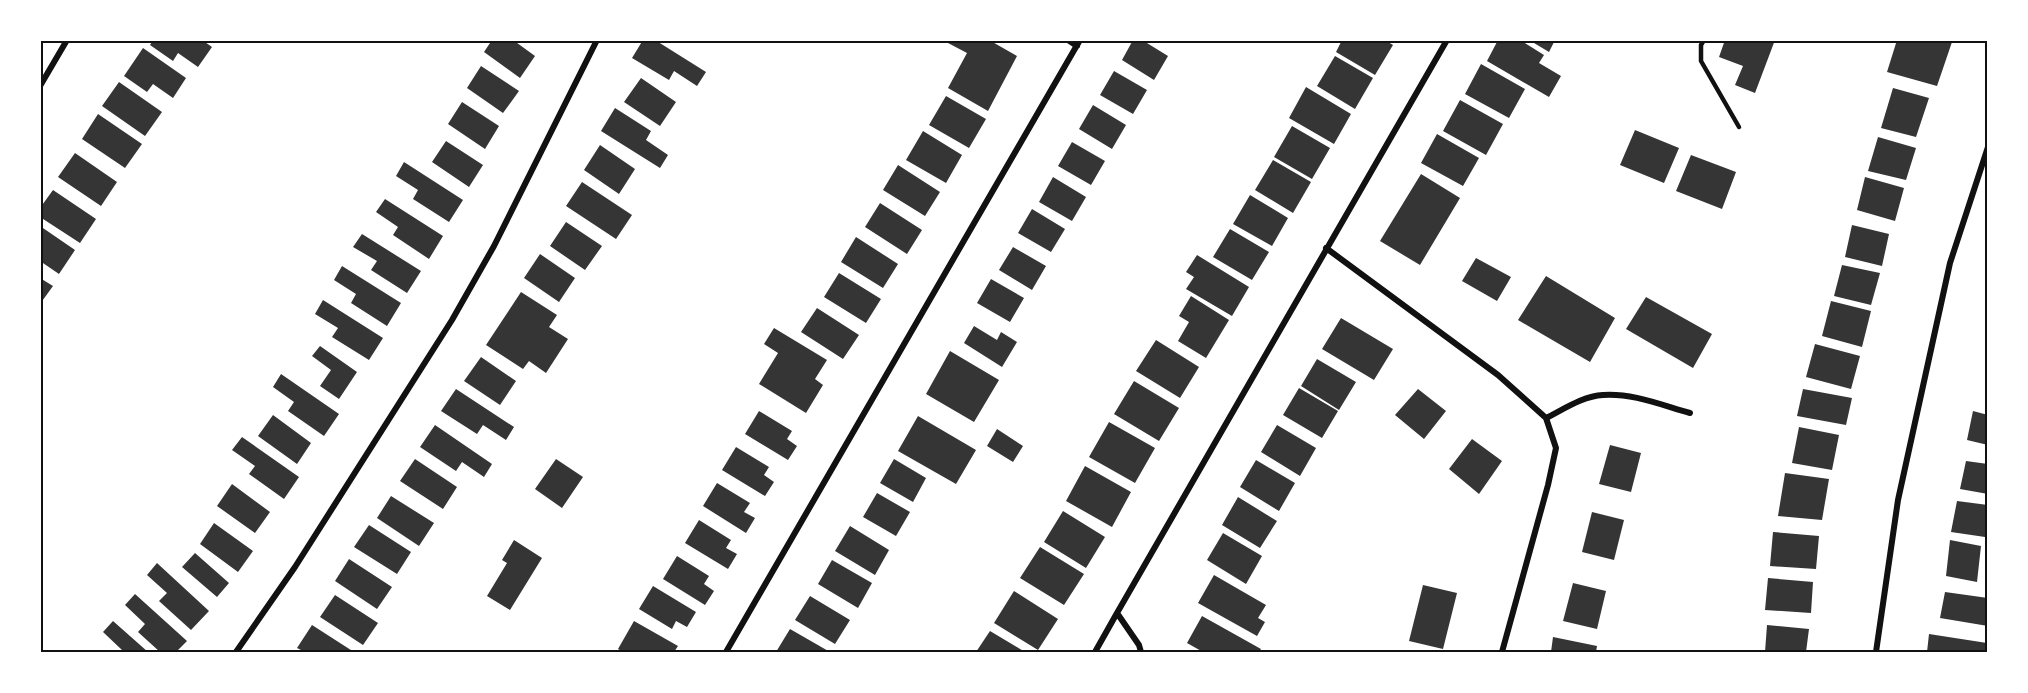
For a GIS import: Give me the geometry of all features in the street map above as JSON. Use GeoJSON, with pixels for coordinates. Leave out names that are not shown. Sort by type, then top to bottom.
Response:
{"type":"FeatureCollection","features":[{"type":"Feature","properties":{"kind":"street"},"geometry":{"type":"LineString","coordinates":[[40,86],[43,77],[66,40]]}},
{"type":"Feature","properties":{"kind":"street"},"geometry":{"type":"LineString","coordinates":[[236,652],[295,567],[452,320],[495,246],[567,105],[597,40]]}},
{"type":"Feature","properties":{"kind":"street"},"geometry":{"type":"LineString","coordinates":[[726,652],[1078,43],[1068,40]]}},
{"type":"Feature","properties":{"kind":"street"},"geometry":{"type":"LineString","coordinates":[[1095,652],[1447,40]]}},
{"type":"Feature","properties":{"kind":"street"},"geometry":{"type":"LineString","coordinates":[[1876,652],[1898,500],[1950,263],[1988,147]]}},
{"type":"Feature","properties":{"kind":"street"},"geometry":{"type":"LineString","coordinates":[[1326,248],[1498,375],[1546,418],[1556,448],[1502,652]]}},
{"type":"Feature","properties":{"kind":"street"},"geometry":{"type":"LineString","coordinates":[[1546,418],[1577,402],[1601,395],[1631,396],[1690,413]]}},
{"type":"Feature","properties":{"kind":"street"},"geometry":{"type":"LineString","coordinates":[[1117,613],[1141,652]]}},
{"type":"Feature","properties":{"kind":"lane"},"geometry":{"type":"LineString","coordinates":[[1704,40],[1701,45],[1701,62],[1739,128]]}},
{"type":"Feature","properties":{"kind":"building"},"geometry":{"type":"Polygon","coordinates":[[[153,40],[202,40],[212,47],[198,67],[178,53],[173,61],[150,45],[153,40]]]}},
{"type":"Feature","properties":{"kind":"building"},"geometry":{"type":"Polygon","coordinates":[[[492,40],[513,40],[535,56],[520,78],[484,52],[492,40]]]}},
{"type":"Feature","properties":{"kind":"building"},"geometry":{"type":"Polygon","coordinates":[[[643,40],[655,40],[706,72],[697,86],[674,71],[669,80],[632,58],[643,40]]]}},
{"type":"Feature","properties":{"kind":"building"},"geometry":{"type":"Polygon","coordinates":[[[949,40],[989,40],[1017,56],[988,111],[948,88],[967,53],[948,43],[949,40]]]}},
{"type":"Feature","properties":{"kind":"building"},"geometry":{"type":"Polygon","coordinates":[[[1133,40],[1142,40],[1168,56],[1154,80],[1122,60],[1133,40]]]}},
{"type":"Feature","properties":{"kind":"building"},"geometry":{"type":"Polygon","coordinates":[[[1342,40],[1385,40],[1393,45],[1375,75],[1336,52],[1342,40]]]}},
{"type":"Feature","properties":{"kind":"building"},"geometry":{"type":"Polygon","coordinates":[[[1498,40],[1520,40],[1544,55],[1539,63],[1561,76],[1549,97],[1487,61],[1498,40]]]}},
{"type":"Feature","properties":{"kind":"building"},"geometry":{"type":"Polygon","coordinates":[[[1529,40],[1555,40],[1549,52],[1529,40]]]}},
{"type":"Feature","properties":{"kind":"building"},"geometry":{"type":"Polygon","coordinates":[[[1725,40],[1775,40],[1755,93],[1735,85],[1743,66],[1719,57],[1725,40]]]}},
{"type":"Feature","properties":{"kind":"building"},"geometry":{"type":"Polygon","coordinates":[[[1897,40],[1947,40],[1952,42],[1937,86],[1887,72],[1897,40]]]}},
{"type":"Feature","properties":{"kind":"building"},"geometry":{"type":"Polygon","coordinates":[[[143,48],[186,78],[173,98],[153,84],[147,92],[124,76],[143,48]]]}},
{"type":"Feature","properties":{"kind":"building"},"geometry":{"type":"Polygon","coordinates":[[[1335,56],[1373,78],[1355,109],[1317,86],[1335,56]]]}},
{"type":"Feature","properties":{"kind":"building"},"geometry":{"type":"Polygon","coordinates":[[[1481,64],[1525,89],[1509,118],[1465,94],[1481,64]]]}},
{"type":"Feature","properties":{"kind":"building"},"geometry":{"type":"Polygon","coordinates":[[[481,66],[519,91],[503,113],[467,88],[481,66]]]}},
{"type":"Feature","properties":{"kind":"building"},"geometry":{"type":"Polygon","coordinates":[[[1114,71],[1147,90],[1133,114],[1100,95],[1114,71]]]}},
{"type":"Feature","properties":{"kind":"building"},"geometry":{"type":"Polygon","coordinates":[[[641,78],[676,102],[660,126],[624,102],[641,78]]]}},
{"type":"Feature","properties":{"kind":"building"},"geometry":{"type":"Polygon","coordinates":[[[119,82],[162,112],[145,136],[102,106],[119,82]]]}},
{"type":"Feature","properties":{"kind":"building"},"geometry":{"type":"Polygon","coordinates":[[[1306,87],[1351,114],[1334,144],[1289,118],[1306,87]]]}},
{"type":"Feature","properties":{"kind":"building"},"geometry":{"type":"Polygon","coordinates":[[[1893,88],[1929,98],[1916,137],[1881,128],[1893,88]]]}},
{"type":"Feature","properties":{"kind":"building"},"geometry":{"type":"Polygon","coordinates":[[[946,96],[986,119],[969,148],[929,125],[946,96]]]}},
{"type":"Feature","properties":{"kind":"building"},"geometry":{"type":"Polygon","coordinates":[[[1460,100],[1503,124],[1486,155],[1443,131],[1460,100]]]}},
{"type":"Feature","properties":{"kind":"building"},"geometry":{"type":"Polygon","coordinates":[[[462,102],[499,126],[485,149],[448,124],[462,102]]]}},
{"type":"Feature","properties":{"kind":"building"},"geometry":{"type":"Polygon","coordinates":[[[1093,105],[1126,125],[1112,149],[1079,129],[1093,105]]]}},
{"type":"Feature","properties":{"kind":"building"},"geometry":{"type":"Polygon","coordinates":[[[615,108],[651,131],[646,140],[668,155],[660,168],[601,131],[615,108]]]}},
{"type":"Feature","properties":{"kind":"building"},"geometry":{"type":"Polygon","coordinates":[[[98,114],[142,144],[125,168],[82,139],[98,114]]]}},
{"type":"Feature","properties":{"kind":"building"},"geometry":{"type":"Polygon","coordinates":[[[1292,126],[1330,148],[1312,179],[1274,157],[1292,126]]]}},
{"type":"Feature","properties":{"kind":"building"},"geometry":{"type":"Polygon","coordinates":[[[1635,130],[1679,148],[1664,183],[1620,165],[1635,130]]]}},
{"type":"Feature","properties":{"kind":"building"},"geometry":{"type":"Polygon","coordinates":[[[923,131],[962,155],[946,183],[906,160],[923,131]]]}},
{"type":"Feature","properties":{"kind":"building"},"geometry":{"type":"Polygon","coordinates":[[[1437,134],[1479,158],[1463,186],[1421,163],[1437,134]]]}},
{"type":"Feature","properties":{"kind":"building"},"geometry":{"type":"Polygon","coordinates":[[[1878,137],[1916,148],[1906,180],[1868,171],[1878,137]]]}},
{"type":"Feature","properties":{"kind":"building"},"geometry":{"type":"Polygon","coordinates":[[[446,141],[483,165],[469,187],[432,162],[446,141]]]}},
{"type":"Feature","properties":{"kind":"building"},"geometry":{"type":"Polygon","coordinates":[[[1072,142],[1105,161],[1091,185],[1058,166],[1072,142]]]}},
{"type":"Feature","properties":{"kind":"building"},"geometry":{"type":"Polygon","coordinates":[[[600,145],[635,169],[619,194],[584,170],[600,145]]]}},
{"type":"Feature","properties":{"kind":"building"},"geometry":{"type":"Polygon","coordinates":[[[75,153],[117,182],[101,206],[58,177],[75,153]]]}},
{"type":"Feature","properties":{"kind":"building"},"geometry":{"type":"Polygon","coordinates":[[[1691,155],[1736,172],[1722,209],[1676,191],[1691,155]]]}},
{"type":"Feature","properties":{"kind":"building"},"geometry":{"type":"Polygon","coordinates":[[[1273,160],[1311,182],[1293,213],[1255,190],[1273,160]]]}},
{"type":"Feature","properties":{"kind":"building"},"geometry":{"type":"Polygon","coordinates":[[[404,162],[463,200],[449,222],[413,199],[418,190],[396,176],[404,162]]]}},
{"type":"Feature","properties":{"kind":"building"},"geometry":{"type":"Polygon","coordinates":[[[898,165],[940,192],[925,216],[883,190],[898,165]]]}},
{"type":"Feature","properties":{"kind":"building"},"geometry":{"type":"Polygon","coordinates":[[[1421,174],[1460,198],[1420,265],[1380,241],[1421,174]]]}},
{"type":"Feature","properties":{"kind":"building"},"geometry":{"type":"Polygon","coordinates":[[[1053,177],[1086,197],[1072,221],[1039,202],[1053,177]]]}},
{"type":"Feature","properties":{"kind":"building"},"geometry":{"type":"Polygon","coordinates":[[[1865,177],[1904,188],[1895,221],[1857,210],[1865,177]]]}},
{"type":"Feature","properties":{"kind":"building"},"geometry":{"type":"Polygon","coordinates":[[[582,182],[632,215],[616,239],[566,206],[582,182]]]}},
{"type":"Feature","properties":{"kind":"building"},"geometry":{"type":"Polygon","coordinates":[[[53,190],[96,219],[80,243],[40,217],[40,208],[53,190]]]}},
{"type":"Feature","properties":{"kind":"building"},"geometry":{"type":"Polygon","coordinates":[[[1250,195],[1288,218],[1272,246],[1233,224],[1250,195]]]}},
{"type":"Feature","properties":{"kind":"building"},"geometry":{"type":"Polygon","coordinates":[[[385,199],[443,236],[429,259],[393,235],[398,227],[376,212],[385,199]]]}},
{"type":"Feature","properties":{"kind":"building"},"geometry":{"type":"Polygon","coordinates":[[[880,203],[922,230],[907,254],[865,227],[880,203]]]}},
{"type":"Feature","properties":{"kind":"building"},"geometry":{"type":"Polygon","coordinates":[[[1032,209],[1065,229],[1051,252],[1018,233],[1032,209]]]}},
{"type":"Feature","properties":{"kind":"building"},"geometry":{"type":"Polygon","coordinates":[[[566,222],[602,246],[585,270],[550,246],[566,222]]]}},
{"type":"Feature","properties":{"kind":"building"},"geometry":{"type":"Polygon","coordinates":[[[1852,225],[1889,234],[1882,266],[1845,257],[1852,225]]]}},
{"type":"Feature","properties":{"kind":"building"},"geometry":{"type":"Polygon","coordinates":[[[40,226],[75,250],[59,274],[40,261],[40,226]]]}},
{"type":"Feature","properties":{"kind":"building"},"geometry":{"type":"Polygon","coordinates":[[[1230,229],[1269,252],[1252,280],[1213,257],[1230,229]]]}},
{"type":"Feature","properties":{"kind":"building"},"geometry":{"type":"Polygon","coordinates":[[[362,234],[421,271],[407,293],[371,270],[377,261],[353,247],[362,234]]]}},
{"type":"Feature","properties":{"kind":"building"},"geometry":{"type":"Polygon","coordinates":[[[856,237],[898,264],[883,288],[841,262],[856,237]]]}},
{"type":"Feature","properties":{"kind":"building"},"geometry":{"type":"Polygon","coordinates":[[[1013,247],[1046,266],[1032,290],[999,270],[1013,247]]]}},
{"type":"Feature","properties":{"kind":"building"},"geometry":{"type":"Polygon","coordinates":[[[540,254],[575,278],[559,302],[524,278],[540,254]]]}},
{"type":"Feature","properties":{"kind":"building"},"geometry":{"type":"Polygon","coordinates":[[[1197,255],[1249,287],[1232,316],[1186,289],[1194,277],[1186,272],[1197,255]]]}},
{"type":"Feature","properties":{"kind":"building"},"geometry":{"type":"Polygon","coordinates":[[[1476,258],[1511,277],[1497,301],[1462,281],[1476,258]]]}},
{"type":"Feature","properties":{"kind":"building"},"geometry":{"type":"Polygon","coordinates":[[[1842,265],[1880,273],[1871,305],[1834,296],[1842,265]]]}},
{"type":"Feature","properties":{"kind":"building"},"geometry":{"type":"Polygon","coordinates":[[[342,266],[401,303],[387,326],[351,303],[356,294],[334,280],[342,266]]]}},
{"type":"Feature","properties":{"kind":"building"},"geometry":{"type":"Polygon","coordinates":[[[839,273],[881,299],[866,323],[824,297],[839,273]]]}},
{"type":"Feature","properties":{"kind":"building"},"geometry":{"type":"Polygon","coordinates":[[[1546,276],[1615,318],[1590,362],[1518,320],[1546,276]]]}},
{"type":"Feature","properties":{"kind":"building"},"geometry":{"type":"Polygon","coordinates":[[[40,278],[53,286],[40,304],[40,278]]]}},
{"type":"Feature","properties":{"kind":"building"},"geometry":{"type":"Polygon","coordinates":[[[991,279],[1024,298],[1010,322],[977,303],[991,279]]]}},
{"type":"Feature","properties":{"kind":"building"},"geometry":{"type":"Polygon","coordinates":[[[521,292],[557,315],[549,327],[568,339],[546,373],[529,361],[523,369],[486,345],[521,292]]]}},
{"type":"Feature","properties":{"kind":"building"},"geometry":{"type":"Polygon","coordinates":[[[1191,296],[1229,320],[1206,358],[1178,341],[1189,322],[1179,316],[1191,296]]]}},
{"type":"Feature","properties":{"kind":"building"},"geometry":{"type":"Polygon","coordinates":[[[1646,297],[1712,334],[1693,368],[1626,329],[1646,297]]]}},
{"type":"Feature","properties":{"kind":"building"},"geometry":{"type":"Polygon","coordinates":[[[323,300],[383,338],[369,360],[332,337],[338,328],[315,314],[323,300]]]}},
{"type":"Feature","properties":{"kind":"building"},"geometry":{"type":"Polygon","coordinates":[[[1831,301],[1871,311],[1862,347],[1822,336],[1831,301]]]}},
{"type":"Feature","properties":{"kind":"building"},"geometry":{"type":"Polygon","coordinates":[[[817,308],[859,335],[843,359],[801,332],[817,308]]]}},
{"type":"Feature","properties":{"kind":"building"},"geometry":{"type":"Polygon","coordinates":[[[1341,318],[1393,349],[1374,380],[1322,349],[1341,318]]]}},
{"type":"Feature","properties":{"kind":"building"},"geometry":{"type":"Polygon","coordinates":[[[974,326],[997,340],[1001,332],[1017,342],[1002,367],[964,343],[974,326]]]}},
{"type":"Feature","properties":{"kind":"building"},"geometry":{"type":"Polygon","coordinates":[[[774,328],[827,360],[815,379],[823,385],[806,413],[759,384],[778,353],[764,344],[774,328]]]}},
{"type":"Feature","properties":{"kind":"building"},"geometry":{"type":"Polygon","coordinates":[[[1156,340],[1199,367],[1180,398],[1136,371],[1156,340]]]}},
{"type":"Feature","properties":{"kind":"building"},"geometry":{"type":"Polygon","coordinates":[[[1815,344],[1860,356],[1851,389],[1806,377],[1815,344]]]}},
{"type":"Feature","properties":{"kind":"building"},"geometry":{"type":"Polygon","coordinates":[[[320,346],[357,372],[339,399],[320,386],[331,370],[312,356],[320,346]]]}},
{"type":"Feature","properties":{"kind":"building"},"geometry":{"type":"Polygon","coordinates":[[[950,351],[999,380],[974,422],[926,394],[950,351]]]}},
{"type":"Feature","properties":{"kind":"building"},"geometry":{"type":"Polygon","coordinates":[[[481,357],[516,381],[500,405],[464,381],[481,357]]]}},
{"type":"Feature","properties":{"kind":"building"},"geometry":{"type":"Polygon","coordinates":[[[1317,359],[1356,382],[1339,410],[1301,386],[1317,359]]]}},
{"type":"Feature","properties":{"kind":"building"},"geometry":{"type":"Polygon","coordinates":[[[281,374],[339,414],[324,436],[288,411],[294,402],[273,387],[281,374]]]}},
{"type":"Feature","properties":{"kind":"building"},"geometry":{"type":"Polygon","coordinates":[[[1134,381],[1179,408],[1159,441],[1114,414],[1134,381]]]}},
{"type":"Feature","properties":{"kind":"building"},"geometry":{"type":"Polygon","coordinates":[[[1299,388],[1338,411],[1322,438],[1283,415],[1299,388]]]}},
{"type":"Feature","properties":{"kind":"building"},"geometry":{"type":"Polygon","coordinates":[[[456,389],[514,427],[506,440],[483,425],[477,434],[441,411],[456,389]]]}},
{"type":"Feature","properties":{"kind":"building"},"geometry":{"type":"Polygon","coordinates":[[[1418,389],[1446,411],[1424,439],[1395,415],[1418,389]]]}},
{"type":"Feature","properties":{"kind":"building"},"geometry":{"type":"Polygon","coordinates":[[[1803,389],[1852,398],[1846,425],[1797,416],[1803,389]]]}},
{"type":"Feature","properties":{"kind":"building"},"geometry":{"type":"Polygon","coordinates":[[[759,411],[792,431],[787,439],[797,446],[788,460],[745,434],[759,411]]]}},
{"type":"Feature","properties":{"kind":"building"},"geometry":{"type":"Polygon","coordinates":[[[1973,411],[1988,415],[1988,445],[1967,440],[1973,411]]]}},
{"type":"Feature","properties":{"kind":"building"},"geometry":{"type":"Polygon","coordinates":[[[273,415],[311,443],[297,464],[258,436],[273,415]]]}},
{"type":"Feature","properties":{"kind":"building"},"geometry":{"type":"Polygon","coordinates":[[[918,416],[976,450],[956,484],[898,451],[918,416]]]}},
{"type":"Feature","properties":{"kind":"building"},"geometry":{"type":"Polygon","coordinates":[[[1109,422],[1155,448],[1135,483],[1089,457],[1109,422]]]}},
{"type":"Feature","properties":{"kind":"building"},"geometry":{"type":"Polygon","coordinates":[[[435,425],[492,464],[484,477],[462,462],[456,471],[420,447],[435,425]]]}},
{"type":"Feature","properties":{"kind":"building"},"geometry":{"type":"Polygon","coordinates":[[[1277,425],[1316,448],[1300,476],[1261,452],[1277,425]]]}},
{"type":"Feature","properties":{"kind":"building"},"geometry":{"type":"Polygon","coordinates":[[[1799,427],[1839,435],[1832,470],[1792,463],[1799,427]]]}},
{"type":"Feature","properties":{"kind":"building"},"geometry":{"type":"Polygon","coordinates":[[[997,429],[1023,446],[1013,462],[987,446],[997,429]]]}},
{"type":"Feature","properties":{"kind":"building"},"geometry":{"type":"Polygon","coordinates":[[[242,437],[299,477],[284,499],[249,474],[255,466],[232,450],[242,437]]]}},
{"type":"Feature","properties":{"kind":"building"},"geometry":{"type":"Polygon","coordinates":[[[1472,439],[1502,461],[1479,494],[1449,469],[1472,439]]]}},
{"type":"Feature","properties":{"kind":"building"},"geometry":{"type":"Polygon","coordinates":[[[1610,445],[1641,453],[1631,492],[1599,484],[1610,445]]]}},
{"type":"Feature","properties":{"kind":"building"},"geometry":{"type":"Polygon","coordinates":[[[736,447],[769,467],[764,475],[774,482],[765,496],[722,470],[736,447]]]}},
{"type":"Feature","properties":{"kind":"building"},"geometry":{"type":"Polygon","coordinates":[[[415,459],[457,487],[443,509],[400,481],[415,459]]]}},
{"type":"Feature","properties":{"kind":"building"},"geometry":{"type":"Polygon","coordinates":[[[556,459],[583,477],[562,508],[535,489],[556,459]]]}},
{"type":"Feature","properties":{"kind":"building"},"geometry":{"type":"Polygon","coordinates":[[[894,459],[926,478],[913,502],[880,483],[894,459]]]}},
{"type":"Feature","properties":{"kind":"building"},"geometry":{"type":"Polygon","coordinates":[[[1256,460],[1295,483],[1279,511],[1240,487],[1256,460]]]}},
{"type":"Feature","properties":{"kind":"building"},"geometry":{"type":"Polygon","coordinates":[[[1966,461],[1988,464],[1988,494],[1960,489],[1966,461]]]}},
{"type":"Feature","properties":{"kind":"building"},"geometry":{"type":"Polygon","coordinates":[[[1085,466],[1131,492],[1112,527],[1066,501],[1085,466]]]}},
{"type":"Feature","properties":{"kind":"building"},"geometry":{"type":"Polygon","coordinates":[[[1785,473],[1829,479],[1822,520],[1778,516],[1785,473]]]}},
{"type":"Feature","properties":{"kind":"building"},"geometry":{"type":"Polygon","coordinates":[[[717,483],[750,503],[744,512],[755,518],[746,533],[703,506],[717,483]]]}},
{"type":"Feature","properties":{"kind":"building"},"geometry":{"type":"Polygon","coordinates":[[[232,484],[270,512],[255,533],[217,506],[232,484]]]}},
{"type":"Feature","properties":{"kind":"building"},"geometry":{"type":"Polygon","coordinates":[[[877,493],[910,512],[896,536],[863,517],[877,493]]]}},
{"type":"Feature","properties":{"kind":"building"},"geometry":{"type":"Polygon","coordinates":[[[391,496],[434,523],[419,546],[377,518],[391,496]]]}},
{"type":"Feature","properties":{"kind":"building"},"geometry":{"type":"Polygon","coordinates":[[[1238,497],[1277,521],[1260,548],[1222,525],[1238,497]]]}},
{"type":"Feature","properties":{"kind":"building"},"geometry":{"type":"Polygon","coordinates":[[[1957,501],[1988,505],[1985,537],[1951,532],[1957,501]]]}},
{"type":"Feature","properties":{"kind":"building"},"geometry":{"type":"Polygon","coordinates":[[[1063,511],[1105,537],[1086,568],[1044,542],[1063,511]]]}},
{"type":"Feature","properties":{"kind":"building"},"geometry":{"type":"Polygon","coordinates":[[[1592,512],[1624,520],[1614,560],[1582,552],[1592,512]]]}},
{"type":"Feature","properties":{"kind":"building"},"geometry":{"type":"Polygon","coordinates":[[[699,520],[731,540],[726,548],[737,554],[728,569],[685,543],[699,520]]]}},
{"type":"Feature","properties":{"kind":"building"},"geometry":{"type":"Polygon","coordinates":[[[214,523],[253,551],[238,572],[200,544],[214,523]]]}},
{"type":"Feature","properties":{"kind":"building"},"geometry":{"type":"Polygon","coordinates":[[[369,525],[411,552],[397,574],[354,547],[369,525]]]}},
{"type":"Feature","properties":{"kind":"building"},"geometry":{"type":"Polygon","coordinates":[[[850,526],[889,550],[875,575],[835,551],[850,526]]]}},
{"type":"Feature","properties":{"kind":"building"},"geometry":{"type":"Polygon","coordinates":[[[1773,532],[1819,536],[1816,569],[1770,566],[1773,532]]]}},
{"type":"Feature","properties":{"kind":"building"},"geometry":{"type":"Polygon","coordinates":[[[1223,533],[1262,556],[1246,584],[1207,560],[1223,533]]]}},
{"type":"Feature","properties":{"kind":"building"},"geometry":{"type":"Polygon","coordinates":[[[514,540],[542,558],[510,610],[487,596],[507,563],[502,560],[514,540]]]}},
{"type":"Feature","properties":{"kind":"building"},"geometry":{"type":"Polygon","coordinates":[[[1950,540],[1981,546],[1977,582],[1946,576],[1950,540]]]}},
{"type":"Feature","properties":{"kind":"building"},"geometry":{"type":"Polygon","coordinates":[[[1040,547],[1084,574],[1064,605],[1020,578],[1040,547]]]}},
{"type":"Feature","properties":{"kind":"building"},"geometry":{"type":"Polygon","coordinates":[[[195,553],[229,583],[217,597],[182,567],[195,553]]]}},
{"type":"Feature","properties":{"kind":"building"},"geometry":{"type":"Polygon","coordinates":[[[677,556],[709,576],[704,584],[714,591],[705,605],[663,579],[677,556]]]}},
{"type":"Feature","properties":{"kind":"building"},"geometry":{"type":"Polygon","coordinates":[[[349,559],[392,587],[377,609],[335,581],[349,559]]]}},
{"type":"Feature","properties":{"kind":"building"},"geometry":{"type":"Polygon","coordinates":[[[832,560],[872,583],[858,608],[818,584],[832,560]]]}},
{"type":"Feature","properties":{"kind":"building"},"geometry":{"type":"Polygon","coordinates":[[[157,563],[209,611],[191,630],[159,601],[167,593],[147,575],[157,563]]]}},
{"type":"Feature","properties":{"kind":"building"},"geometry":{"type":"Polygon","coordinates":[[[1214,575],[1266,605],[1258,618],[1265,622],[1257,636],[1198,603],[1214,575]]]}},
{"type":"Feature","properties":{"kind":"building"},"geometry":{"type":"Polygon","coordinates":[[[1768,578],[1813,582],[1811,613],[1765,610],[1768,578]]]}},
{"type":"Feature","properties":{"kind":"building"},"geometry":{"type":"Polygon","coordinates":[[[1573,583],[1606,591],[1597,629],[1563,621],[1573,583]]]}},
{"type":"Feature","properties":{"kind":"building"},"geometry":{"type":"Polygon","coordinates":[[[1423,585],[1457,593],[1443,649],[1409,641],[1423,585]]]}},
{"type":"Feature","properties":{"kind":"building"},"geometry":{"type":"Polygon","coordinates":[[[653,586],[696,612],[687,627],[676,621],[672,629],[639,609],[653,586]]]}},
{"type":"Feature","properties":{"kind":"building"},"geometry":{"type":"Polygon","coordinates":[[[1014,591],[1058,619],[1038,650],[994,623],[1014,591]]]}},
{"type":"Feature","properties":{"kind":"building"},"geometry":{"type":"Polygon","coordinates":[[[1945,592],[1988,598],[1988,626],[1940,618],[1945,592]]]}},
{"type":"Feature","properties":{"kind":"building"},"geometry":{"type":"Polygon","coordinates":[[[135,594],[187,641],[176,652],[160,652],[138,632],[145,624],[125,605],[135,594]]]}},
{"type":"Feature","properties":{"kind":"building"},"geometry":{"type":"Polygon","coordinates":[[[335,595],[378,623],[363,645],[320,617],[335,595]]]}},
{"type":"Feature","properties":{"kind":"building"},"geometry":{"type":"Polygon","coordinates":[[[810,596],[850,620],[835,644],[795,620],[810,596]]]}},
{"type":"Feature","properties":{"kind":"building"},"geometry":{"type":"Polygon","coordinates":[[[1202,616],[1261,649],[1259,652],[1203,652],[1187,643],[1202,616]]]}},
{"type":"Feature","properties":{"kind":"building"},"geometry":{"type":"Polygon","coordinates":[[[113,621],[148,652],[120,652],[122,650],[103,632],[113,621]]]}},
{"type":"Feature","properties":{"kind":"building"},"geometry":{"type":"Polygon","coordinates":[[[634,621],[678,646],[674,652],[623,652],[618,649],[634,621]]]}},
{"type":"Feature","properties":{"kind":"building"},"geometry":{"type":"Polygon","coordinates":[[[312,625],[354,652],[305,652],[297,648],[312,625]]]}},
{"type":"Feature","properties":{"kind":"building"},"geometry":{"type":"Polygon","coordinates":[[[1767,625],[1809,629],[1806,652],[1765,652],[1767,625]]]}},
{"type":"Feature","properties":{"kind":"building"},"geometry":{"type":"Polygon","coordinates":[[[790,629],[830,652],[776,652],[790,629]]]}},
{"type":"Feature","properties":{"kind":"building"},"geometry":{"type":"Polygon","coordinates":[[[990,631],[1025,652],[976,652],[990,631]]]}},
{"type":"Feature","properties":{"kind":"building"},"geometry":{"type":"Polygon","coordinates":[[[1929,634],[1987,643],[1987,652],[1927,652],[1929,634]]]}},
{"type":"Feature","properties":{"kind":"building"},"geometry":{"type":"Polygon","coordinates":[[[1553,637],[1597,646],[1596,652],[1551,652],[1553,637]]]}}]}
